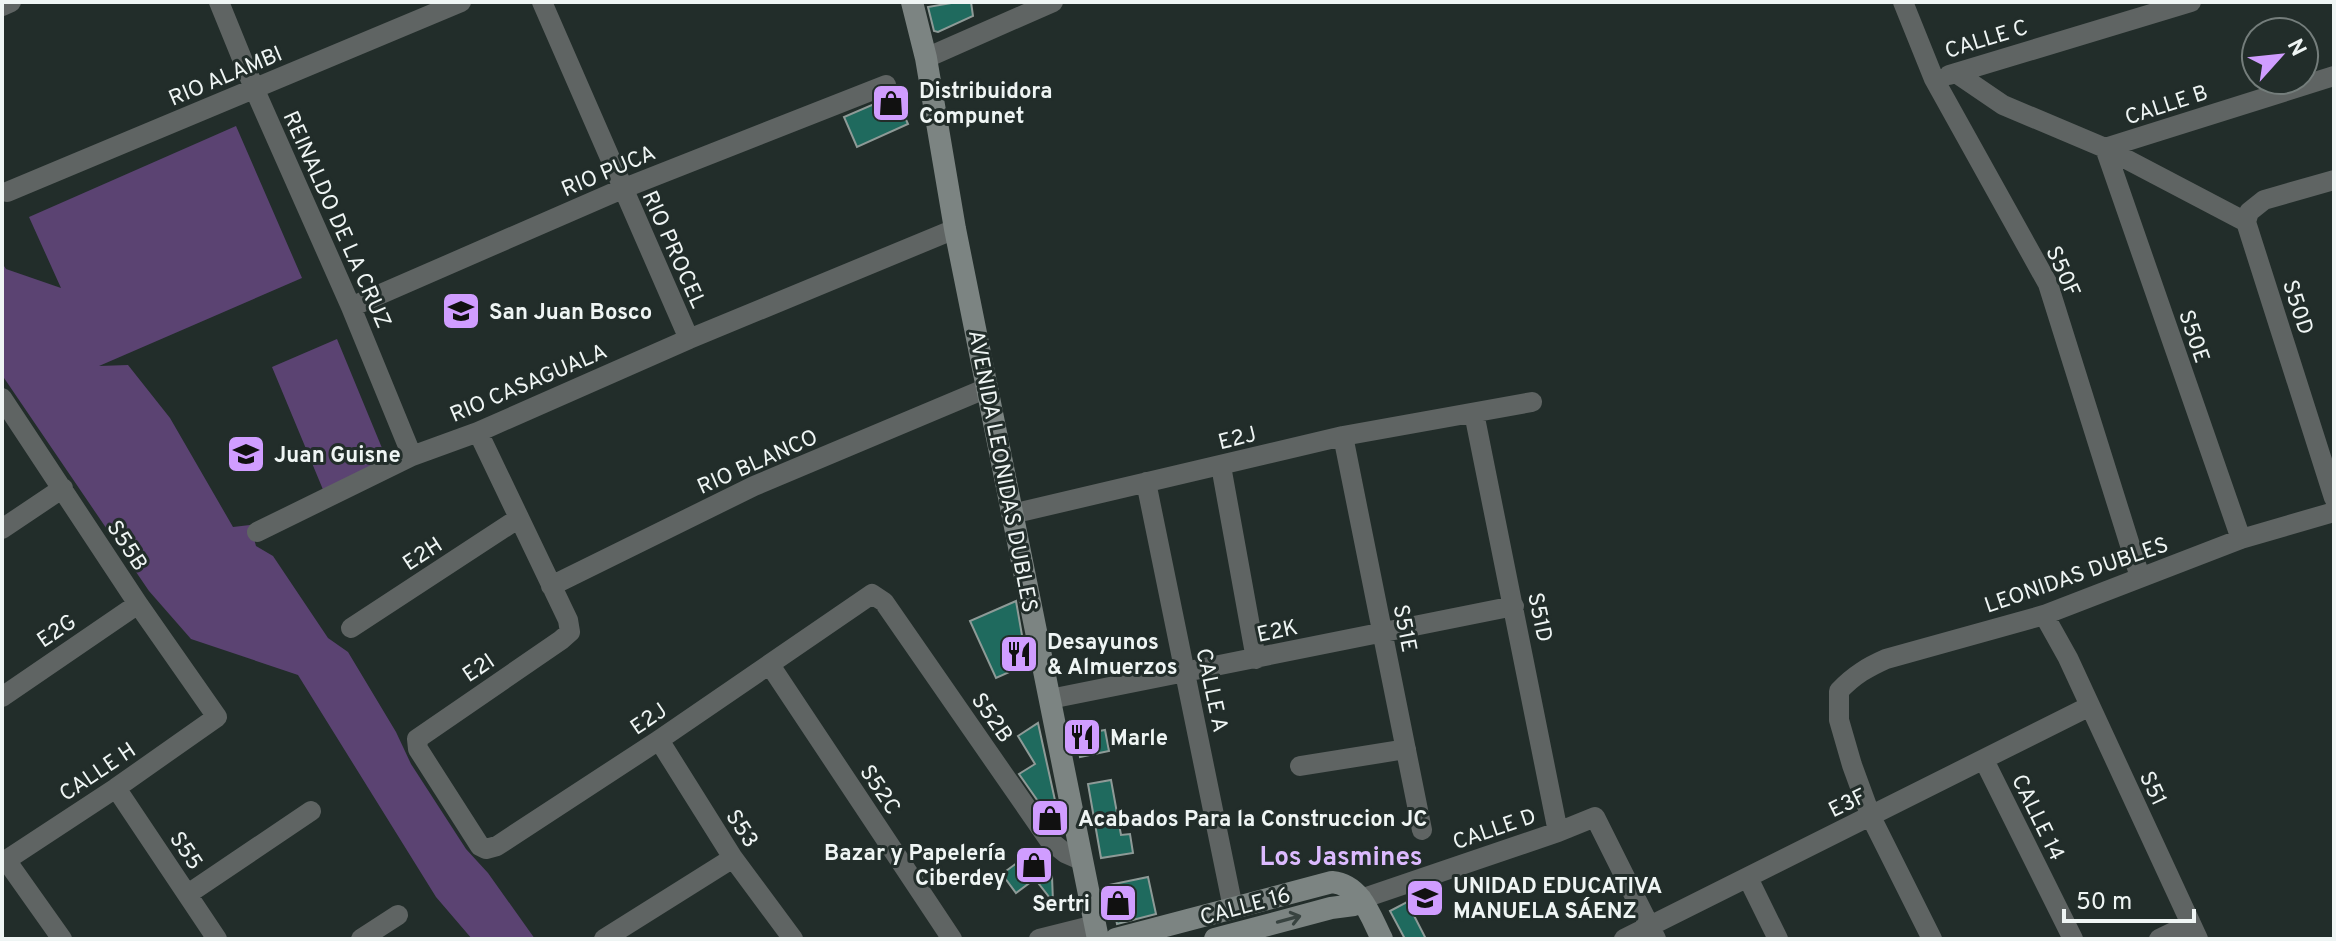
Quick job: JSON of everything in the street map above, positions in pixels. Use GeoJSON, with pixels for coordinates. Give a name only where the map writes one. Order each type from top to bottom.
{"type":"FeatureCollection","features":[{"type":"Feature","properties":{"kind":"main road","name":"AVENIDA LEONIDAS DUBLES"},"geometry":{"type":"LineString","coordinates":[[912,2],[926,58],[955,229],[1097,932]]}},
{"type":"Feature","properties":{"kind":"main road","name":"CALLE 16"},"geometry":{"type":"LineString","coordinates":[[1116,939],[1332,882],[1350,887],[1361,899],[1354,905],[1331,908],[1215,939]]}},
{"type":"Feature","properties":{"kind":"main road"},"geometry":{"type":"LineString","coordinates":[[1361,899],[1382,939]]}},
{"type":"Feature","properties":{"kind":"street"},"geometry":{"type":"LineString","coordinates":[[2,6],[11,2]]}},
{"type":"Feature","properties":{"kind":"street","name":"REINALDO DE LA CRUZ"},"geometry":{"type":"LineString","coordinates":[[219,2],[412,456]]}},
{"type":"Feature","properties":{"kind":"street","name":"RIO ALAMBI"},"geometry":{"type":"LineString","coordinates":[[7,192],[461,2]]}},
{"type":"Feature","properties":{"kind":"street","name":"RIO PROCEL"},"geometry":{"type":"LineString","coordinates":[[542,2],[689,339]]}},
{"type":"Feature","properties":{"kind":"street"},"geometry":{"type":"LineString","coordinates":[[926,58],[1053,2]]}},
{"type":"Feature","properties":{"kind":"street","name":"S50F"},"geometry":{"type":"LineString","coordinates":[[1903,2],[1934,79],[2048,284],[2140,577]]}},
{"type":"Feature","properties":{"kind":"street","name":"CALLE C"},"geometry":{"type":"LineString","coordinates":[[1934,79],[2191,2]]}},
{"type":"Feature","properties":{"kind":"street"},"geometry":{"type":"LineString","coordinates":[[1956,73],[2003,105],[2105,148],[2246,222],[2249,212],[2264,200],[2334,180]]}},
{"type":"Feature","properties":{"kind":"street","name":"CALLE B"},"geometry":{"type":"LineString","coordinates":[[2105,148],[2334,76]]}},
{"type":"Feature","properties":{"kind":"street","name":"RIO PUCA"},"geometry":{"type":"LineString","coordinates":[[351,307],[622,189],[886,85]]}},
{"type":"Feature","properties":{"kind":"street","name":"S50E"},"geometry":{"type":"LineString","coordinates":[[2105,148],[2241,539]]}},
{"type":"Feature","properties":{"kind":"street","name":"S50D"},"geometry":{"type":"LineString","coordinates":[[2246,222],[2334,498]]}},
{"type":"Feature","properties":{"kind":"street","name":"RIO CASAGUALA"},"geometry":{"type":"LineString","coordinates":[[257,532],[412,456],[478,432],[689,339],[955,229]]}},
{"type":"Feature","properties":{"kind":"street","name":"RIO BLANCO"},"geometry":{"type":"LineString","coordinates":[[551,586],[754,486],[987,388]]}},
{"type":"Feature","properties":{"kind":"street","name":"S55B"},"geometry":{"type":"LineString","coordinates":[[2,398],[217,717]]}},
{"type":"Feature","properties":{"kind":"street","name":"E2J"},"geometry":{"type":"LineString","coordinates":[[1012,514],[1343,436],[1532,402]]}},
{"type":"Feature","properties":{"kind":"street","name":"S51D"},"geometry":{"type":"LineString","coordinates":[[1474,413],[1558,832]]}},
{"type":"Feature","properties":{"kind":"street"},"geometry":{"type":"LineString","coordinates":[[478,432],[551,586]]}},
{"type":"Feature","properties":{"kind":"street","name":"S51E"},"geometry":{"type":"LineString","coordinates":[[1343,436],[1422,830]]}},
{"type":"Feature","properties":{"kind":"street"},"geometry":{"type":"LineString","coordinates":[[1221,466],[1256,659]]}},
{"type":"Feature","properties":{"kind":"street","name":"CALLE A"},"geometry":{"type":"LineString","coordinates":[[1146,482],[1233,908]]}},
{"type":"Feature","properties":{"kind":"street"},"geometry":{"type":"LineString","coordinates":[[2,529],[63,488]]}},
{"type":"Feature","properties":{"kind":"street","name":"LEONIDAS DUBLES"},"geometry":{"type":"LineString","coordinates":[[1871,817],[1839,720],[1839,691],[1858,673],[1886,659],[2044,615],[2241,539],[2334,512]]}},
{"type":"Feature","properties":{"kind":"street","name":"E2H"},"geometry":{"type":"LineString","coordinates":[[351,628],[519,518]]}},
{"type":"Feature","properties":{"kind":"street","name":"E2I"},"geometry":{"type":"LineString","coordinates":[[486,849],[480,846],[416,743],[420,735],[570,632],[568,620],[551,586]]}},
{"type":"Feature","properties":{"kind":"street","name":"E2J"},"geometry":{"type":"LineString","coordinates":[[486,849],[497,846],[659,740],[872,594]]}},
{"type":"Feature","properties":{"kind":"street","name":"S52B"},"geometry":{"type":"LineString","coordinates":[[872,594],[884,602],[1049,840],[1065,853],[1081,860]]}},
{"type":"Feature","properties":{"kind":"street","name":"E2G"},"geometry":{"type":"LineString","coordinates":[[2,697],[138,604]]}},
{"type":"Feature","properties":{"kind":"street","name":"E2K"},"geometry":{"type":"LineString","coordinates":[[1050,699],[1514,606]]}},
{"type":"Feature","properties":{"kind":"street","name":"S51"},"geometry":{"type":"LineString","coordinates":[[2044,615],[2068,658],[2194,931]]}},
{"type":"Feature","properties":{"kind":"street","name":"S52C"},"geometry":{"type":"LineString","coordinates":[[770,665],[952,939]]}},
{"type":"Feature","properties":{"kind":"street","name":"E3F"},"geometry":{"type":"LineString","coordinates":[[1624,939],[1653,933],[1748,878],[2090,706]]}},
{"type":"Feature","properties":{"kind":"street","name":"CALLE H"},"geometry":{"type":"LineString","coordinates":[[4,862],[217,717]]}},
{"type":"Feature","properties":{"kind":"street","name":"S53"},"geometry":{"type":"LineString","coordinates":[[659,740],[733,858],[793,939]]}},
{"type":"Feature","properties":{"kind":"street"},"geometry":{"type":"LineString","coordinates":[[1300,766],[1406,749]]}},
{"type":"Feature","properties":{"kind":"street","name":"CALLE 14"},"geometry":{"type":"LineString","coordinates":[[1984,760],[2073,939]]}},
{"type":"Feature","properties":{"kind":"street","name":"S55"},"geometry":{"type":"LineString","coordinates":[[116,788],[217,939]]}},
{"type":"Feature","properties":{"kind":"street"},"geometry":{"type":"LineString","coordinates":[[188,894],[311,811]]}},
{"type":"Feature","properties":{"kind":"street","name":"CALLE D"},"geometry":{"type":"LineString","coordinates":[[1361,899],[1595,817],[1653,933]]}},
{"type":"Feature","properties":{"kind":"street"},"geometry":{"type":"LineString","coordinates":[[1871,817],[1932,939]]}},
{"type":"Feature","properties":{"kind":"street"},"geometry":{"type":"LineString","coordinates":[[604,939],[733,858]]}},
{"type":"Feature","properties":{"kind":"street"},"geometry":{"type":"LineString","coordinates":[[4,862],[62,939]]}},
{"type":"Feature","properties":{"kind":"street"},"geometry":{"type":"LineString","coordinates":[[1748,878],[1778,939]]}},
{"type":"Feature","properties":{"kind":"street"},"geometry":{"type":"LineString","coordinates":[[361,939],[398,915]]}},
{"type":"Feature","properties":{"kind":"street"},"geometry":{"type":"LineString","coordinates":[[2159,939],[2194,931]]}},
{"type":"Feature","properties":{"kind":"street"},"geometry":{"type":"LineString","coordinates":[[1039,939],[1097,932]]}},
{"type":"Feature","properties":{"kind":"shaded area"},"geometry":{"type":"Polygon","coordinates":[[[236,126],[302,278],[99,366],[128,365],[170,418],[233,527],[250,525],[256,546],[273,556],[328,638],[348,652],[396,732],[411,764],[466,849],[488,873],[535,939],[472,939],[436,897],[298,675],[191,639],[149,591],[2,375],[2,263],[6,269],[61,288],[29,217],[236,126]]]}},
{"type":"Feature","properties":{"kind":"shaded area"},"geometry":{"type":"Polygon","coordinates":[[[337,339],[389,465],[324,492],[272,367],[337,339]]]}},
{"type":"Feature","properties":{"kind":"building"},"geometry":{"type":"Polygon","coordinates":[[[971,2],[973,16],[934,31],[928,7],[971,2]]]}},
{"type":"Feature","properties":{"kind":"building"},"geometry":{"type":"Polygon","coordinates":[[[895,95],[908,124],[857,147],[844,117],[895,95]]]}},
{"type":"Feature","properties":{"kind":"building"},"geometry":{"type":"Polygon","coordinates":[[[1016,601],[1027,664],[996,678],[970,621],[1016,601]]]}},
{"type":"Feature","properties":{"kind":"building"},"geometry":{"type":"Polygon","coordinates":[[[1038,723],[1060,823],[1056,827],[1019,774],[1035,764],[1018,736],[1038,723]]]}},
{"type":"Feature","properties":{"kind":"building"},"geometry":{"type":"Polygon","coordinates":[[[1105,730],[1109,751],[1080,757],[1076,735],[1105,730]]]}},
{"type":"Feature","properties":{"kind":"building"},"geometry":{"type":"Polygon","coordinates":[[[1111,780],[1121,835],[1130,834],[1133,853],[1101,858],[1088,784],[1111,780]]]}},
{"type":"Feature","properties":{"kind":"building"},"geometry":{"type":"Polygon","coordinates":[[[1033,851],[1052,876],[1053,902],[1035,879],[1016,893],[1002,874],[1033,851]]]}},
{"type":"Feature","properties":{"kind":"building"},"geometry":{"type":"Polygon","coordinates":[[[1148,877],[1156,914],[1117,924],[1109,885],[1148,877]]]}},
{"type":"Feature","properties":{"kind":"building"},"geometry":{"type":"Polygon","coordinates":[[[1407,902],[1426,939],[1405,939],[1390,911],[1407,902]]]}},
{"type":"Feature","properties":{"kind":"place","name":"Distribuidora Compunet"},"geometry":{"type":"Point","coordinates":[891,103]}},
{"type":"Feature","properties":{"kind":"place","name":"San Juan Bosco"},"geometry":{"type":"Point","coordinates":[461,311]}},
{"type":"Feature","properties":{"kind":"place","name":"Juan Guisne"},"geometry":{"type":"Point","coordinates":[246,454]}},
{"type":"Feature","properties":{"kind":"place","name":"Desayunos & Almuerzos"},"geometry":{"type":"Point","coordinates":[1019,654]}},
{"type":"Feature","properties":{"kind":"place","name":"Marle"},"geometry":{"type":"Point","coordinates":[1082,737]}},
{"type":"Feature","properties":{"kind":"place","name":"Acabados Para la Construccion JC"},"geometry":{"type":"Point","coordinates":[1050,818]}},
{"type":"Feature","properties":{"kind":"place","name":"Bazar y Papelería Ciberdey"},"geometry":{"type":"Point","coordinates":[1034,865]}},
{"type":"Feature","properties":{"kind":"place","name":"UNIDAD EDUCATIVA MANUELA SÁENZ"},"geometry":{"type":"Point","coordinates":[1425,898]}},
{"type":"Feature","properties":{"kind":"place","name":"Sertri"},"geometry":{"type":"Point","coordinates":[1118,903]}},
{"type":"Feature","properties":{"kind":"district","name":"Los Jasmines"},"geometry":{"type":"Point","coordinates":[1341,856]}}]}
